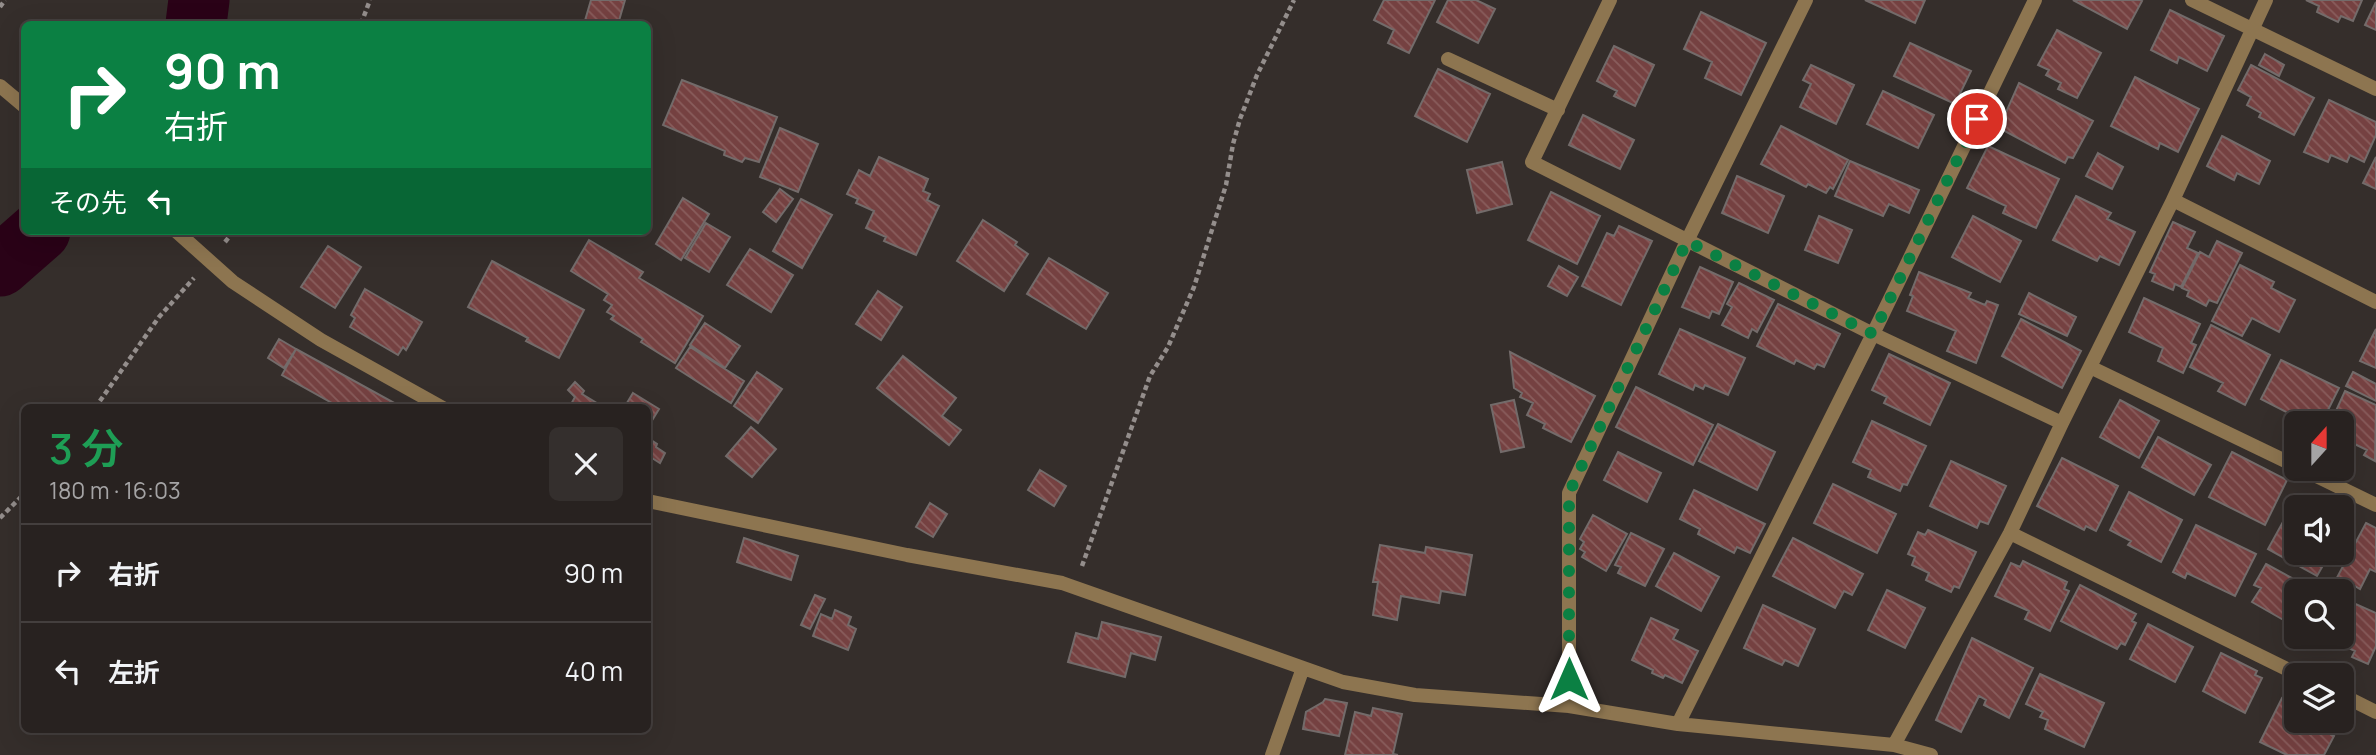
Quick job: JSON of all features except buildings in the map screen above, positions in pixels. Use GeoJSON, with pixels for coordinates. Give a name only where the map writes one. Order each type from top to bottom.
{"type":"FeatureCollection","features":[{"type":"Feature","properties":{"kind":"street"},"geometry":{"type":"LineString","coordinates":[[1610,0],[1532,162],[1873,334],[2062,423]]}},
{"type":"Feature","properties":{"kind":"street"},"geometry":{"type":"LineString","coordinates":[[1569,706],[1569,493],[1687,241],[1806,0]]}},
{"type":"Feature","properties":{"kind":"street"},"geometry":{"type":"LineString","coordinates":[[1678,724],[1873,334],[2035,0]]}},
{"type":"Feature","properties":{"kind":"street"},"geometry":{"type":"LineString","coordinates":[[2192,0],[2376,89]]}},
{"type":"Feature","properties":{"kind":"street"},"geometry":{"type":"LineString","coordinates":[[1895,746],[2010,533],[2174,200],[2266,0]]}},
{"type":"Feature","properties":{"kind":"street"},"geometry":{"type":"LineString","coordinates":[[1448,59],[1558,110]]}},
{"type":"Feature","properties":{"kind":"street"},"geometry":{"type":"LineString","coordinates":[[0,86],[21,104]]}},
{"type":"Feature","properties":{"kind":"street"},"geometry":{"type":"LineString","coordinates":[[2174,200],[2376,302]]}},
{"type":"Feature","properties":{"kind":"street"},"geometry":{"type":"LineString","coordinates":[[181,235],[233,282],[321,340],[436,404]]}},
{"type":"Feature","properties":{"kind":"street"},"geometry":{"type":"LineString","coordinates":[[2090,367],[2284,460]]}},
{"type":"Feature","properties":{"kind":"street"},"geometry":{"type":"LineString","coordinates":[[2327,481],[2376,505]]}},
{"type":"Feature","properties":{"kind":"street"},"geometry":{"type":"LineString","coordinates":[[651,502],[1074,587],[1343,682],[1415,695],[1569,706],[1678,724],[1895,746],[1931,755]]}},
{"type":"Feature","properties":{"kind":"street"},"geometry":{"type":"LineString","coordinates":[[2010,533],[2284,668]]}},
{"type":"Feature","properties":{"kind":"street"},"geometry":{"type":"LineString","coordinates":[[1272,755],[1303,668]]}},
{"type":"Feature","properties":{"kind":"street"},"geometry":{"type":"LineString","coordinates":[[2354,701],[2376,712]]}},
{"type":"Feature","properties":{"kind":"path"},"geometry":{"type":"LineString","coordinates":[[0,7],[5,0]]}},
{"type":"Feature","properties":{"kind":"path"},"geometry":{"type":"LineString","coordinates":[[361,21],[370,0]]}},
{"type":"Feature","properties":{"kind":"path"},"geometry":{"type":"LineString","coordinates":[[1074,587],[1150,376],[1168,347],[1194,287],[1226,185],[1240,119],[1257,75],[1294,0]]}},
{"type":"Feature","properties":{"kind":"path"},"geometry":{"type":"LineString","coordinates":[[97,404],[159,317],[231,235]]}},
{"type":"Feature","properties":{"kind":"path"},"geometry":{"type":"LineString","coordinates":[[0,518],[21,497]]}},
{"type":"Feature","properties":{"kind":"waterway"},"geometry":{"type":"LineString","coordinates":[[196,21],[199,0]]}},
{"type":"Feature","properties":{"kind":"waterway"},"geometry":{"type":"LineString","coordinates":[[0,266],[35,235]]}},
{"type":"Feature","properties":{"kind":"route"},"geometry":{"type":"LineString","coordinates":[[1569,679],[1569,493],[1687,241],[1873,334],[1977,119]]}}]}
